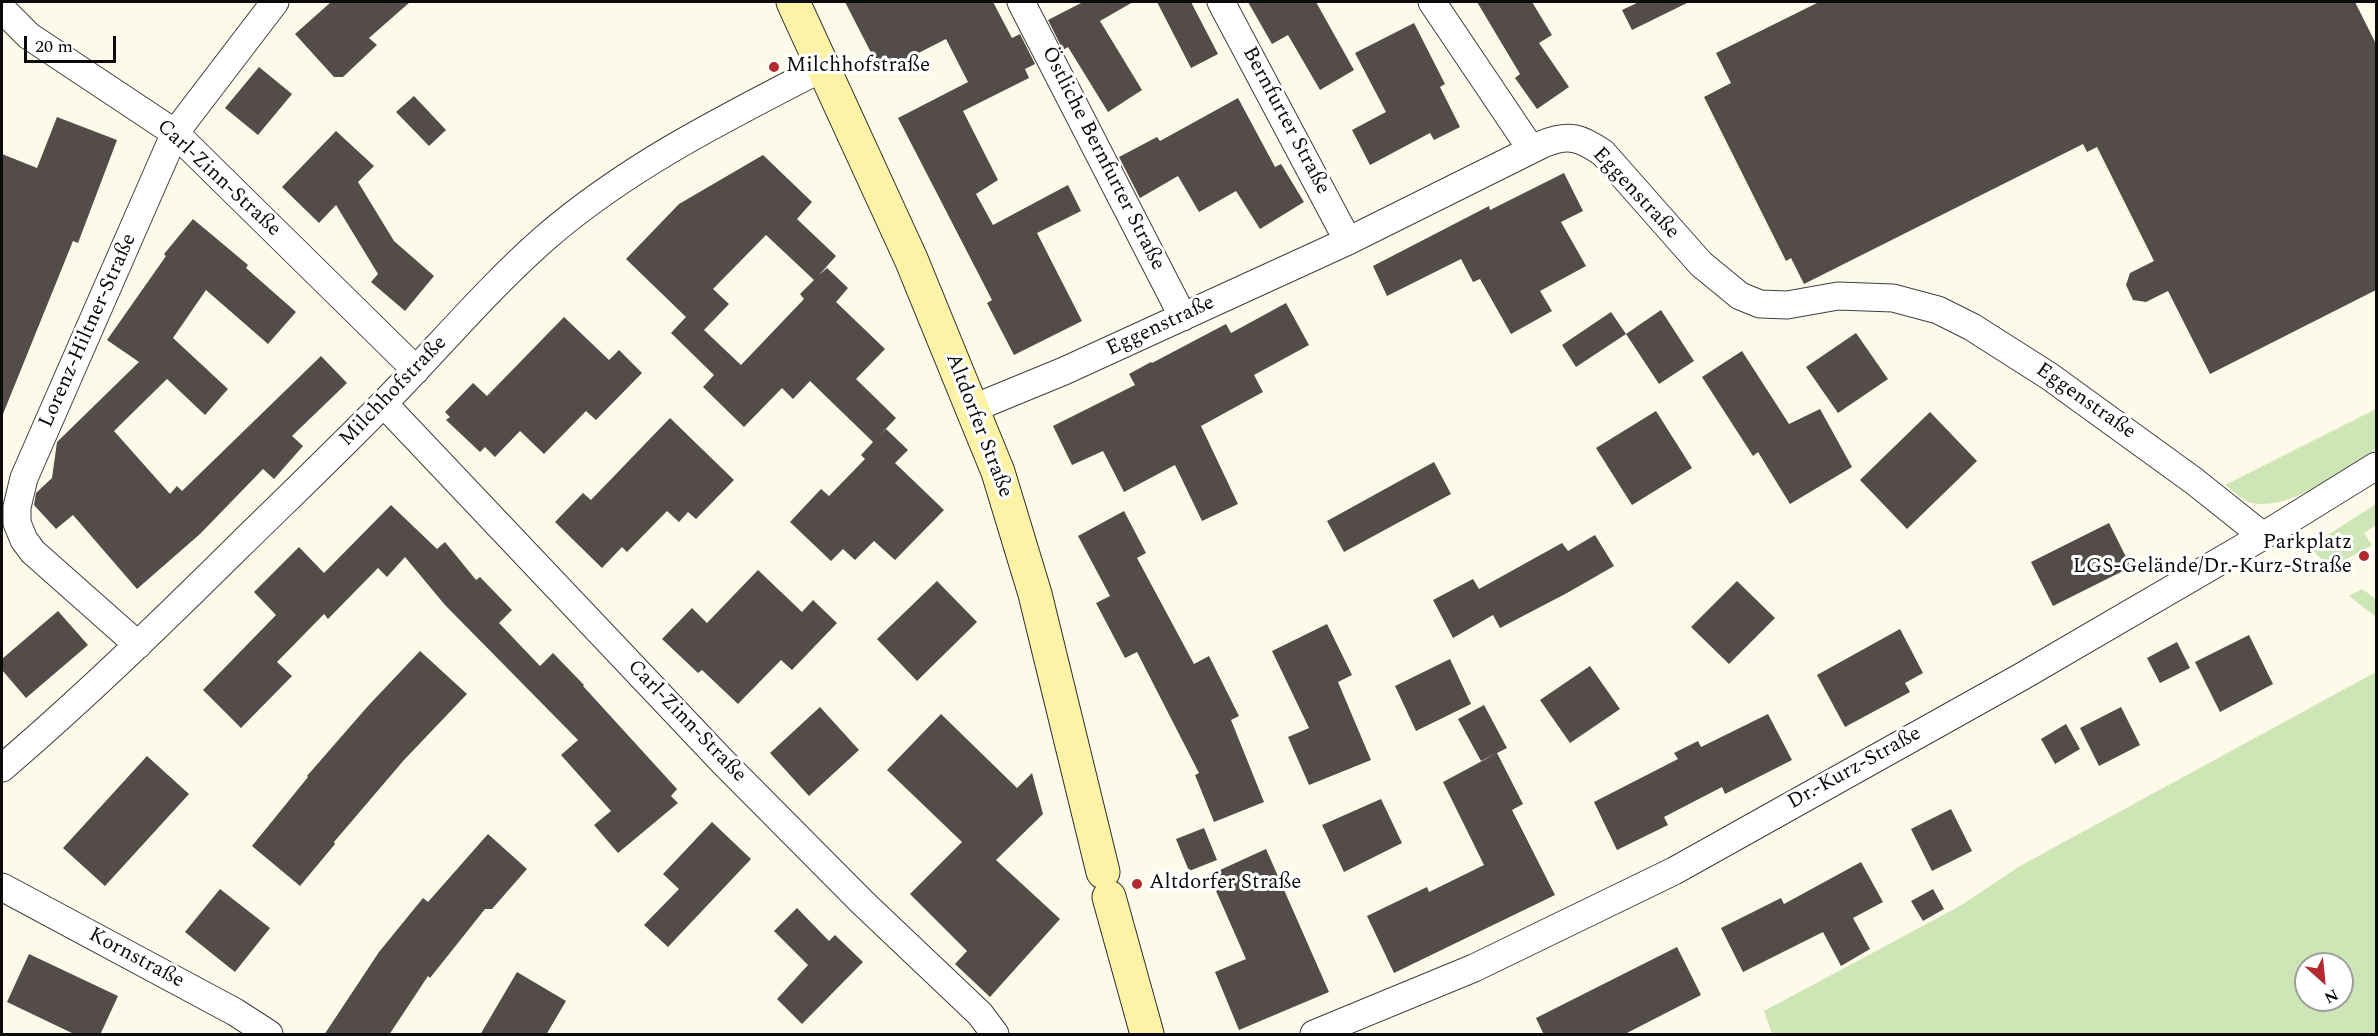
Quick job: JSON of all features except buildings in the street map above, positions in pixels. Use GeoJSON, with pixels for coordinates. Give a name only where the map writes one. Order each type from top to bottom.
{"type":"FeatureCollection","features":[{"type":"Feature","properties":{"kind":"main road","name":"Altdorfer Straße"},"geometry":{"type":"LineString","coordinates":[[793,2],[898,229],[974,408],[1001,481],[1021,543],[1106,885],[1147,1035]]}},
{"type":"Feature","properties":{"kind":"street","name":"Lorenz-Hiltner-Straße"},"geometry":{"type":"LineString","coordinates":[[138,645],[33,552],[17,523],[17,507],[24,478],[175,133],[275,2]]}},
{"type":"Feature","properties":{"kind":"street","name":"Östliche Bernfurter Straße"},"geometry":{"type":"LineString","coordinates":[[1021,2],[1183,317]]}},
{"type":"Feature","properties":{"kind":"street","name":"Bernfurter Straße"},"geometry":{"type":"LineString","coordinates":[[1221,2],[1348,241]]}},
{"type":"Feature","properties":{"kind":"street"},"geometry":{"type":"LineString","coordinates":[[1432,2],[1531,149]]}},
{"type":"Feature","properties":{"kind":"street","name":"Carl-Zinn-Straße"},"geometry":{"type":"LineString","coordinates":[[2,9],[29,36],[175,133],[416,370]]}},
{"type":"Feature","properties":{"kind":"street","name":"Milchhofstraße"},"geometry":{"type":"LineString","coordinates":[[2,768],[60,718],[138,645],[384,404],[538,245],[594,201],[653,160],[704,130],[824,67]]}},
{"type":"Feature","properties":{"kind":"street","name":"Eggenstraße"},"geometry":{"type":"LineString","coordinates":[[974,408],[1064,371],[1348,241],[1531,149],[1562,137],[1587,142],[1603,153],[1701,264],[1740,296],[1760,304],[1787,305],[1838,297],[1893,298],[1938,310],[1972,327],[2104,414],[2263,536]]}},
{"type":"Feature","properties":{"kind":"street","name":"Carl-Zinn-Straße"},"geometry":{"type":"LineString","coordinates":[[384,404],[723,762],[862,902],[980,1014],[996,1035]]}},
{"type":"Feature","properties":{"kind":"street","name":"Dr.-Kurz-Straße"},"geometry":{"type":"LineString","coordinates":[[1314,1035],[1474,968],[1674,871],[2021,677],[2263,536],[2376,466]]}},
{"type":"Feature","properties":{"kind":"street","name":"Kornstraße"},"geometry":{"type":"LineString","coordinates":[[2,887],[235,1012],[268,1035]]}},
{"type":"Feature","properties":{"kind":"green space"},"geometry":{"type":"Polygon","coordinates":[[[2376,409],[2376,449],[2300,495],[2268,504],[2252,503],[2225,485],[2376,409]]]}},
{"type":"Feature","properties":{"kind":"green space"},"geometry":{"type":"Polygon","coordinates":[[[2376,504],[2376,525],[2364,533],[2372,545],[2331,568],[2309,547],[2376,504]]]}},
{"type":"Feature","properties":{"kind":"green space"},"geometry":{"type":"Polygon","coordinates":[[[2362,589],[2376,599],[2376,617],[2349,596],[2362,589]]]}},
{"type":"Feature","properties":{"kind":"green space"},"geometry":{"type":"Polygon","coordinates":[[[2376,672],[2376,1034],[1772,1034],[1764,1011],[1960,906],[2020,866],[2376,672]]]}},
{"type":"Feature","properties":{"kind":"place","name":"Milchhofstraße"},"geometry":{"type":"Point","coordinates":[774,67]}},
{"type":"Feature","properties":{"kind":"place","name":"Parkplatz LGS-Gelände/Dr.-Kurz-Straße"},"geometry":{"type":"Point","coordinates":[2364,556]}},
{"type":"Feature","properties":{"kind":"place","name":"Altdorfer Straße"},"geometry":{"type":"Point","coordinates":[1137,884]}}]}
